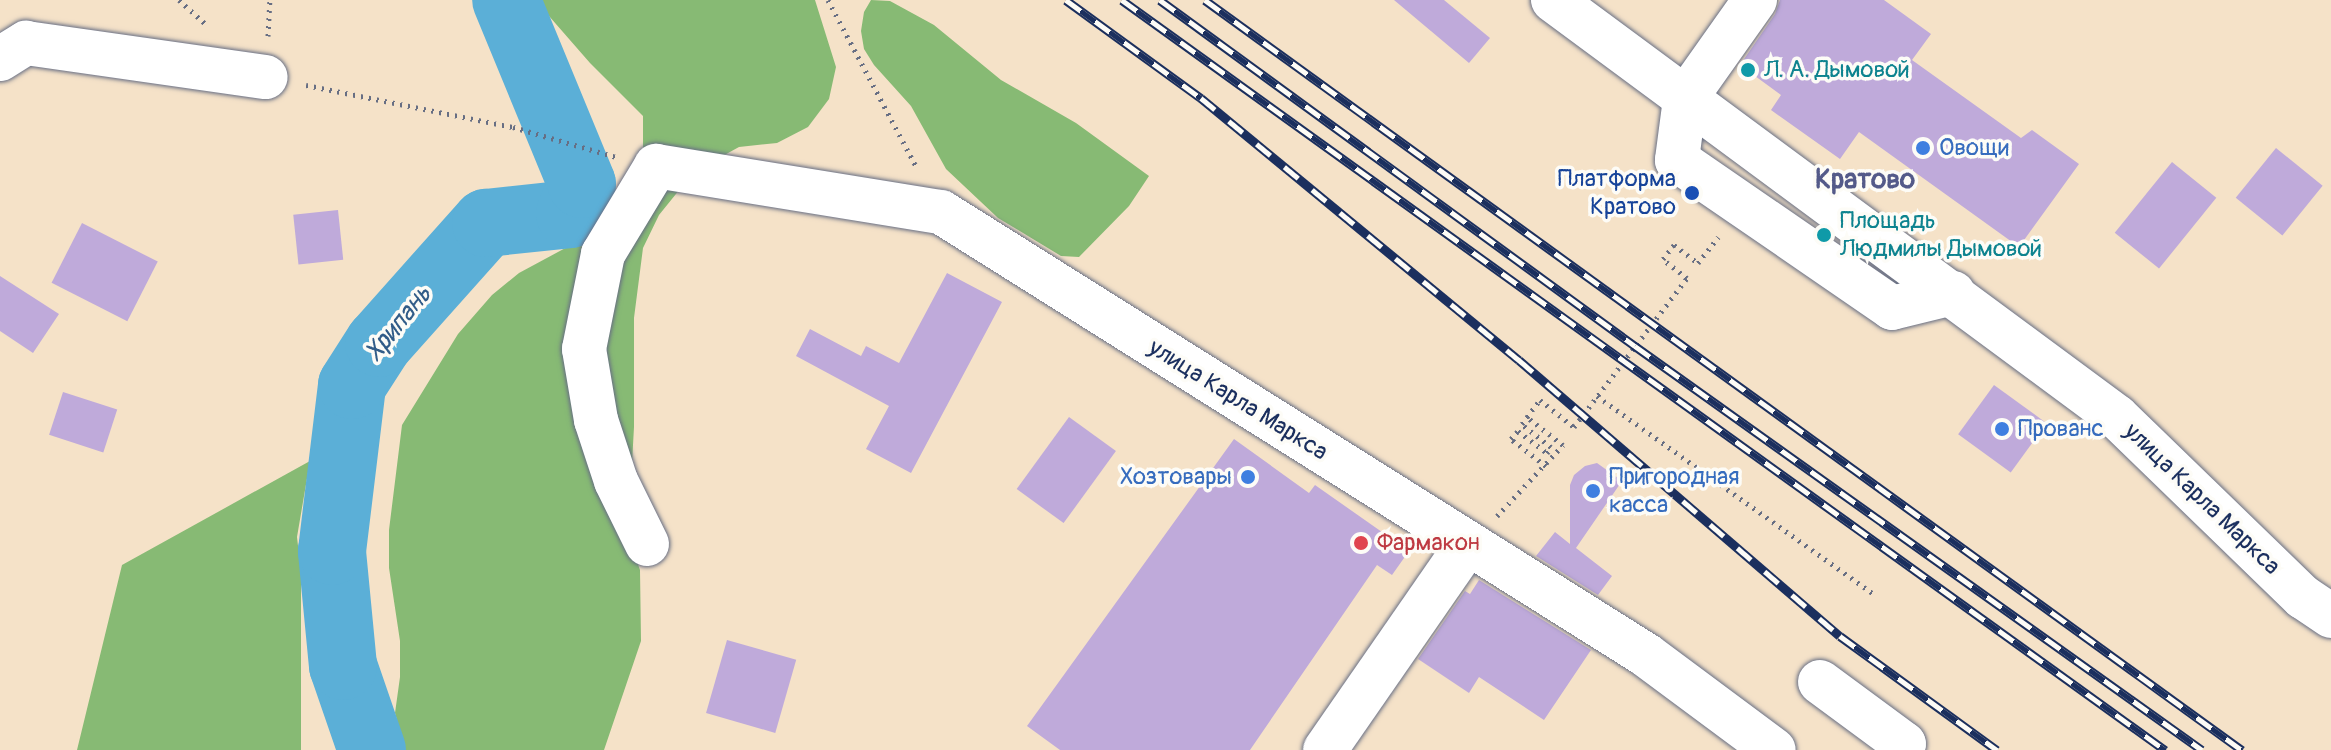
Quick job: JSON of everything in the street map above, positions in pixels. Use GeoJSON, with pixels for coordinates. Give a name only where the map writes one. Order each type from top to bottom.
{"type":"FeatureCollection","features":[{"type":"Feature","properties":{"kind":"street","name":"улица Карла Маркса"},"geometry":{"type":"LineString","coordinates":[[1553,0],[2117,417],[2303,597],[2331,616]]}},
{"type":"Feature","properties":{"kind":"street"},"geometry":{"type":"LineString","coordinates":[[1755,0],[1685,99],[1677,160],[1892,308],[1953,293]]}},
{"type":"Feature","properties":{"kind":"street"},"geometry":{"type":"LineString","coordinates":[[13,51],[266,77]]}},
{"type":"Feature","properties":{"kind":"street","name":"улица Карла Маркса"},"geometry":{"type":"LineString","coordinates":[[636,161],[941,212],[1466,546],[1646,655],[1774,750]]}},
{"type":"Feature","properties":{"kind":"street"},"geometry":{"type":"LineString","coordinates":[[636,161],[603,254],[584,349],[596,420],[612,469],[647,544]]}},
{"type":"Feature","properties":{"kind":"street"},"geometry":{"type":"LineString","coordinates":[[1325,750],[1466,546]]}},
{"type":"Feature","properties":{"kind":"street"},"geometry":{"type":"LineString","coordinates":[[1820,682],[1904,744],[1902,750]]}},
{"type":"Feature","properties":{"kind":"path"},"geometry":{"type":"LineString","coordinates":[[828,0],[941,212]]}},
{"type":"Feature","properties":{"kind":"path"},"geometry":{"type":"LineString","coordinates":[[266,77],[513,127],[636,161]]}},
{"type":"Feature","properties":{"kind":"path"},"geometry":{"type":"LineString","coordinates":[[1546,466],[1511,439],[1518,431],[1547,453],[1551,447],[1522,424],[1527,417],[1540,400],[1574,427],[1687,278],[1663,259],[1674,245],[1698,263],[1743,206]]}},
{"type":"Feature","properties":{"kind":"path"},"geometry":{"type":"LineString","coordinates":[[1597,396],[1875,595]]}},
{"type":"Feature","properties":{"kind":"path"},"geometry":{"type":"LineString","coordinates":[[1466,546],[1563,445],[1527,417]]}},
{"type":"Feature","properties":{"kind":"green space"},"geometry":{"type":"Polygon","coordinates":[[[540,0],[815,0],[836,67],[829,99],[808,127],[777,143],[739,147],[708,164],[680,189],[659,215],[643,248],[634,318],[634,427],[628,536],[640,570],[641,641],[604,750],[405,750],[395,713],[400,677],[400,641],[389,568],[389,530],[402,425],[458,334],[492,295],[519,273],[584,238],[611,215],[643,154],[643,116],[590,63],[542,8],[540,0]]]}},
{"type":"Feature","properties":{"kind":"green space"},"geometry":{"type":"Polygon","coordinates":[[[871,0],[890,1],[934,25],[1001,80],[1076,123],[1149,176],[1129,206],[1079,257],[1061,256],[998,218],[946,169],[911,106],[874,65],[864,49],[861,31],[864,12],[871,0]]]}},
{"type":"Feature","properties":{"kind":"green space"},"geometry":{"type":"Polygon","coordinates":[[[310,461],[297,537],[301,572],[301,750],[77,750],[122,565],[310,461]]]}},
{"type":"Feature","properties":{"kind":"building"},"geometry":{"type":"Polygon","coordinates":[[[1394,0],[1444,0],[1490,38],[1469,63],[1394,0]]]}},
{"type":"Feature","properties":{"kind":"building"},"geometry":{"type":"Polygon","coordinates":[[[1780,0],[1884,0],[1931,34],[1912,60],[2021,138],[2032,130],[2079,164],[2019,247],[1859,132],[1840,159],[1771,110],[1781,95],[1740,65],[1775,14],[1780,0]]]}},
{"type":"Feature","properties":{"kind":"building"},"geometry":{"type":"Polygon","coordinates":[[[2276,148],[2323,186],[2282,235],[2236,198],[2276,148]]]}},
{"type":"Feature","properties":{"kind":"building"},"geometry":{"type":"Polygon","coordinates":[[[2172,162],[2216,198],[2159,269],[2115,233],[2172,162]]]}},
{"type":"Feature","properties":{"kind":"building"},"geometry":{"type":"Polygon","coordinates":[[[338,210],[343,260],[298,264],[293,215],[338,210]]]}},
{"type":"Feature","properties":{"kind":"building"},"geometry":{"type":"Polygon","coordinates":[[[82,223],[158,262],[127,321],[52,283],[82,223]]]}},
{"type":"Feature","properties":{"kind":"building"},"geometry":{"type":"Polygon","coordinates":[[[947,273],[1002,302],[911,473],[866,449],[889,406],[796,356],[810,329],[861,356],[866,346],[899,363],[947,273]]]}},
{"type":"Feature","properties":{"kind":"building"},"geometry":{"type":"Polygon","coordinates":[[[0,276],[59,314],[33,353],[0,331],[0,276]]]}},
{"type":"Feature","properties":{"kind":"building","name":"Прованс"},"geometry":{"type":"Polygon","coordinates":[[[1994,385],[2047,423],[2011,473],[1958,434],[1994,385]]]}},
{"type":"Feature","properties":{"kind":"building"},"geometry":{"type":"Polygon","coordinates":[[[63,392],[117,410],[103,452],[49,435],[63,392]]]}},
{"type":"Feature","properties":{"kind":"building"},"geometry":{"type":"Polygon","coordinates":[[[1069,417],[1116,451],[1064,523],[1017,489],[1069,417]]]}},
{"type":"Feature","properties":{"kind":"building"},"geometry":{"type":"Polygon","coordinates":[[[1234,439],[1309,493],[1315,485],[1409,551],[1392,575],[1377,565],[1250,750],[1060,750],[1027,726],[1234,439]]]}},
{"type":"Feature","properties":{"kind":"building"},"geometry":{"type":"Polygon","coordinates":[[[1597,463],[1622,481],[1576,548],[1612,576],[1598,595],[1536,556],[1555,532],[1570,544],[1570,485],[1574,475],[1585,466],[1597,463]]]}},
{"type":"Feature","properties":{"kind":"building"},"geometry":{"type":"Polygon","coordinates":[[[1479,580],[1591,650],[1544,720],[1479,677],[1469,693],[1418,659],[1465,591],[1470,594],[1479,580]]]}},
{"type":"Feature","properties":{"kind":"building"},"geometry":{"type":"Polygon","coordinates":[[[727,640],[796,660],[775,733],[706,713],[727,640]]]}},
{"type":"Feature","properties":{"kind":"waterway","name":"Хрипань"},"geometry":{"type":"LineString","coordinates":[[372,750],[343,666],[332,551],[352,385],[379,343],[486,223],[570,214],[582,184],[506,0]]}},
{"type":"Feature","properties":{"kind":"railway"},"geometry":{"type":"LineString","coordinates":[[1066,0],[1201,98],[1519,360],[1840,636],[1997,750]]}},
{"type":"Feature","properties":{"kind":"railway"},"geometry":{"type":"LineString","coordinates":[[1122,0],[2165,750]]}},
{"type":"Feature","properties":{"kind":"railway"},"geometry":{"type":"LineString","coordinates":[[1160,0],[1635,346],[2202,750]]}},
{"type":"Feature","properties":{"kind":"railway"},"geometry":{"type":"LineString","coordinates":[[1205,0],[2242,750]]}},
{"type":"Feature","properties":{"kind":"place","name":"Л. А. Дымовой"},"geometry":{"type":"Point","coordinates":[1748,70]}},
{"type":"Feature","properties":{"kind":"place","name":"Овощи"},"geometry":{"type":"Point","coordinates":[1923,148]}},
{"type":"Feature","properties":{"kind":"place","name":"Платформа Кратово"},"geometry":{"type":"Point","coordinates":[1692,193]}},
{"type":"Feature","properties":{"kind":"place","name":"Площадь Людмилы Дымовой"},"geometry":{"type":"Point","coordinates":[1824,235]}},
{"type":"Feature","properties":{"kind":"place","name":"Прованс"},"geometry":{"type":"Point","coordinates":[2002,429]}},
{"type":"Feature","properties":{"kind":"place","name":"Хозтовары"},"geometry":{"type":"Point","coordinates":[1248,477]}},
{"type":"Feature","properties":{"kind":"place","name":"Пригородная касса"},"geometry":{"type":"Point","coordinates":[1593,491]}},
{"type":"Feature","properties":{"kind":"place","name":"Фармакон"},"geometry":{"type":"Point","coordinates":[1361,543]}},
{"type":"Feature","properties":{"kind":"district","name":"Кратово"},"geometry":{"type":"Point","coordinates":[1865,180]}}]}
